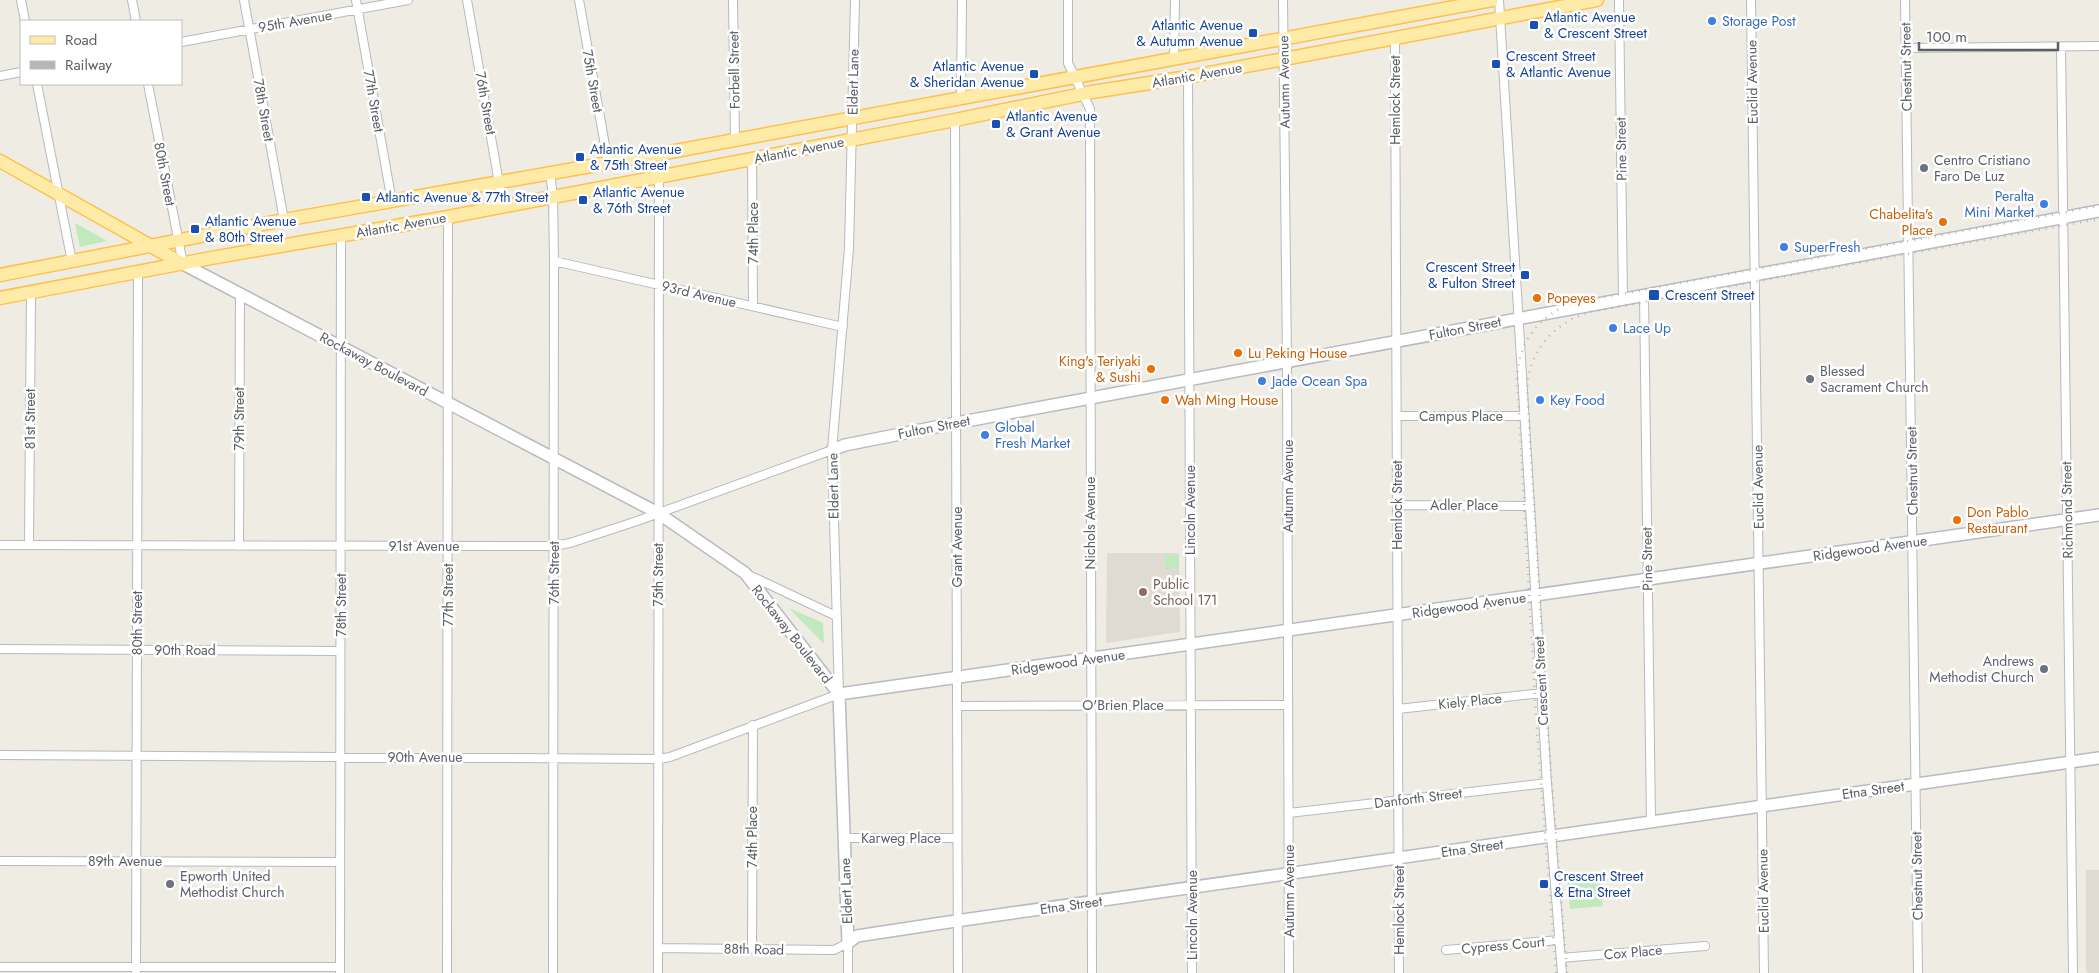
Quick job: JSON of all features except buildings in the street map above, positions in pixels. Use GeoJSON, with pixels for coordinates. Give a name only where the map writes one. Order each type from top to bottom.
{"type":"FeatureCollection","features":[{"type":"Feature","properties":{"kind":"main road","name":"Atlantic Avenue"},"geometry":{"type":"LineString","coordinates":[[0,275],[153,247],[284,220],[961,99],[1073,76],[1492,0]]}},
{"type":"Feature","properties":{"kind":"main road","name":"Atlantic Avenue"},"geometry":{"type":"LineString","coordinates":[[0,298],[448,217],[752,160],[1082,94],[1188,77],[1597,0]]}},
{"type":"Feature","properties":{"kind":"main road","name":"Rockaway Boulevard"},"geometry":{"type":"LineString","coordinates":[[0,160],[182,264],[658,513],[745,573],[839,694]]}},
{"type":"Feature","properties":{"kind":"main road","name":"Fulton Street"},"geometry":{"type":"LineString","coordinates":[[832,450],[845,445],[956,422],[2099,211]]}},
{"type":"Feature","properties":{"kind":"main road","name":"Ridgewood Avenue"},"geometry":{"type":"LineString","coordinates":[[839,694],[2099,515]]}},
{"type":"Feature","properties":{"kind":"main road","name":"Eldert Lane"},"geometry":{"type":"LineString","coordinates":[[839,694],[848,943]]}},
{"type":"Feature","properties":{"kind":"main road","name":"Etna Street"},"geometry":{"type":"LineString","coordinates":[[848,943],[857,936],[958,921],[2099,758]]}},
{"type":"Feature","properties":{"kind":"street"},"geometry":{"type":"LineString","coordinates":[[21,0],[25,20]]}},
{"type":"Feature","properties":{"kind":"street"},"geometry":{"type":"LineString","coordinates":[[132,0],[136,20]]}},
{"type":"Feature","properties":{"kind":"street","name":"78th Street"},"geometry":{"type":"LineString","coordinates":[[244,0],[284,220]]}},
{"type":"Feature","properties":{"kind":"street","name":"77th Street"},"geometry":{"type":"LineString","coordinates":[[356,0],[392,202]]}},
{"type":"Feature","properties":{"kind":"street","name":"95th Avenue"},"geometry":{"type":"LineString","coordinates":[[182,42],[408,0]]}},
{"type":"Feature","properties":{"kind":"street","name":"76th Street"},"geometry":{"type":"LineString","coordinates":[[467,0],[503,206]]}},
{"type":"Feature","properties":{"kind":"street","name":"75th Street"},"geometry":{"type":"LineString","coordinates":[[579,0],[608,162]]}},
{"type":"Feature","properties":{"kind":"street","name":"Forbell Street"},"geometry":{"type":"LineString","coordinates":[[732,0],[735,140]]}},
{"type":"Feature","properties":{"kind":"street","name":"Eldert Lane"},"geometry":{"type":"LineString","coordinates":[[839,694],[832,450],[849,248],[855,0]]}},
{"type":"Feature","properties":{"kind":"street"},"geometry":{"type":"LineString","coordinates":[[961,99],[962,0]]}},
{"type":"Feature","properties":{"kind":"street","name":"Nichols Avenue"},"geometry":{"type":"LineString","coordinates":[[1068,0],[1068,62],[1090,109],[1092,973]]}},
{"type":"Feature","properties":{"kind":"street"},"geometry":{"type":"LineString","coordinates":[[1174,59],[1175,0]]}},
{"type":"Feature","properties":{"kind":"street","name":"Autumn Avenue"},"geometry":{"type":"LineString","coordinates":[[1283,0],[1287,361],[1289,973]]}},
{"type":"Feature","properties":{"kind":"street","name":"Crescent Street"},"geometry":{"type":"LineString","coordinates":[[1499,0],[1547,783],[1562,973]]}},
{"type":"Feature","properties":{"kind":"street","name":"Pine Street"},"geometry":{"type":"LineString","coordinates":[[1619,0],[1623,299]]}},
{"type":"Feature","properties":{"kind":"street","name":"Euclid Avenue"},"geometry":{"type":"LineString","coordinates":[[1751,0],[1764,973]]}},
{"type":"Feature","properties":{"kind":"street","name":"Chestnut Street"},"geometry":{"type":"LineString","coordinates":[[1905,0],[1918,973]]}},
{"type":"Feature","properties":{"kind":"street","name":"Hemlock Street"},"geometry":{"type":"LineString","coordinates":[[1395,38],[1399,973]]}},
{"type":"Feature","properties":{"kind":"street"},"geometry":{"type":"LineString","coordinates":[[1906,48],[2099,46]]}},
{"type":"Feature","properties":{"kind":"street","name":"Richmond Street"},"geometry":{"type":"LineString","coordinates":[[2062,47],[2073,973]]}},
{"type":"Feature","properties":{"kind":"street"},"geometry":{"type":"LineString","coordinates":[[0,76],[20,72]]}},
{"type":"Feature","properties":{"kind":"street","name":"Lincoln Avenue"},"geometry":{"type":"LineString","coordinates":[[1188,77],[1192,973]]}},
{"type":"Feature","properties":{"kind":"street"},"geometry":{"type":"LineString","coordinates":[[37,85],[72,262]]}},
{"type":"Feature","properties":{"kind":"street","name":"80th Street"},"geometry":{"type":"LineString","coordinates":[[148,85],[182,264]]}},
{"type":"Feature","properties":{"kind":"street","name":"Grant Avenue"},"geometry":{"type":"LineString","coordinates":[[955,120],[958,973]]}},
{"type":"Feature","properties":{"kind":"street","name":"74th Place"},"geometry":{"type":"LineString","coordinates":[[752,160],[753,306]]}},
{"type":"Feature","properties":{"kind":"street","name":"76th Street"},"geometry":{"type":"LineString","coordinates":[[550,173],[553,196],[554,261],[553,973]]}},
{"type":"Feature","properties":{"kind":"street","name":"75th Street"},"geometry":{"type":"LineString","coordinates":[[658,973],[658,513],[661,285],[659,177]]}},
{"type":"Feature","properties":{"kind":"street","name":"77th Street"},"geometry":{"type":"LineString","coordinates":[[447,973],[448,217]]}},
{"type":"Feature","properties":{"kind":"street","name":"78th Street"},"geometry":{"type":"LineString","coordinates":[[340,970],[341,236]]}},
{"type":"Feature","properties":{"kind":"street","name":"93rd Avenue"},"geometry":{"type":"LineString","coordinates":[[554,261],[843,327]]}},
{"type":"Feature","properties":{"kind":"street","name":"80th Street"},"geometry":{"type":"LineString","coordinates":[[136,970],[138,272]]}},
{"type":"Feature","properties":{"kind":"street","name":"81st Street"},"geometry":{"type":"LineString","coordinates":[[29,545],[31,292]]}},
{"type":"Feature","properties":{"kind":"street","name":"79th Street"},"geometry":{"type":"LineString","coordinates":[[239,546],[240,293]]}},
{"type":"Feature","properties":{"kind":"street","name":"Pine Street"},"geometry":{"type":"LineString","coordinates":[[1644,295],[1651,822]]}},
{"type":"Feature","properties":{"kind":"street","name":"Campus Place"},"geometry":{"type":"LineString","coordinates":[[1397,416],[1525,416]]}},
{"type":"Feature","properties":{"kind":"street","name":"91st Avenue"},"geometry":{"type":"LineString","coordinates":[[0,545],[554,546],[570,543],[658,513],[832,450]]}},
{"type":"Feature","properties":{"kind":"street","name":"Adler Place"},"geometry":{"type":"LineString","coordinates":[[1398,505],[1530,506]]}},
{"type":"Feature","properties":{"kind":"street","name":"Rockaway Boulevard"},"geometry":{"type":"LineString","coordinates":[[745,573],[836,616]]}},
{"type":"Feature","properties":{"kind":"street","name":"90th Road"},"geometry":{"type":"LineString","coordinates":[[0,649],[340,651]]}},
{"type":"Feature","properties":{"kind":"street","name":"Kiely Place"},"geometry":{"type":"LineString","coordinates":[[1398,708],[1542,693]]}},
{"type":"Feature","properties":{"kind":"street","name":"90th Avenue"},"geometry":{"type":"LineString","coordinates":[[0,756],[659,759],[839,694]]}},
{"type":"Feature","properties":{"kind":"street","name":"O'Brien Place"},"geometry":{"type":"LineString","coordinates":[[957,706],[1288,705]]}},
{"type":"Feature","properties":{"kind":"street","name":"74th Place"},"geometry":{"type":"LineString","coordinates":[[752,949],[753,725]]}},
{"type":"Feature","properties":{"kind":"street","name":"Danforth Street"},"geometry":{"type":"LineString","coordinates":[[1289,813],[1547,783]]}},
{"type":"Feature","properties":{"kind":"street","name":"Karweg Place"},"geometry":{"type":"LineString","coordinates":[[845,838],[958,838]]}},
{"type":"Feature","properties":{"kind":"street","name":"89th Avenue"},"geometry":{"type":"LineString","coordinates":[[0,861],[340,862]]}},
{"type":"Feature","properties":{"kind":"street","name":"Cypress Court"},"geometry":{"type":"LineString","coordinates":[[1446,950],[1559,940]]}},
{"type":"Feature","properties":{"kind":"street","name":"Eldert Lane"},"geometry":{"type":"LineString","coordinates":[[848,943],[848,973]]}},
{"type":"Feature","properties":{"kind":"street","name":"88th Road"},"geometry":{"type":"LineString","coordinates":[[658,948],[834,950],[848,943]]}},
{"type":"Feature","properties":{"kind":"street","name":"Cox Place"},"geometry":{"type":"LineString","coordinates":[[1561,958],[1705,946]]}},
{"type":"Feature","properties":{"kind":"street"},"geometry":{"type":"LineString","coordinates":[[0,967],[136,970],[340,970]]}},
{"type":"Feature","properties":{"kind":"shaded area","name":"Public School 171"},"geometry":{"type":"Polygon","coordinates":[[[1107,553],[1179,553],[1180,632],[1106,643],[1107,553]]]}},
{"type":"Feature","properties":{"kind":"shaded area"},"geometry":{"type":"Polygon","coordinates":[[[2086,870],[2099,870],[2099,973],[2088,973],[2086,970],[2086,870]]]}},
{"type":"Feature","properties":{"kind":"green space"},"geometry":{"type":"Polygon","coordinates":[[[75,223],[107,241],[80,247],[75,223]]]}},
{"type":"Feature","properties":{"kind":"green space"},"geometry":{"type":"Polygon","coordinates":[[[1165,555],[1179,555],[1179,569],[1165,569],[1165,555]]]}},
{"type":"Feature","properties":{"kind":"green space"},"geometry":{"type":"Polygon","coordinates":[[[789,608],[823,623],[824,644],[789,608]]]}},
{"type":"Feature","properties":{"kind":"green space"},"geometry":{"type":"Polygon","coordinates":[[[1600,874],[1603,906],[1570,909],[1567,877],[1600,874]]]}},
{"type":"Feature","properties":{"kind":"railway"},"geometry":{"type":"LineString","coordinates":[[1556,973],[1537,732],[1517,379],[1518,365],[1522,352],[1534,330],[1552,313],[1577,302],[2099,206]]}},
{"type":"Feature","properties":{"kind":"railway"},"geometry":{"type":"LineString","coordinates":[[1567,973],[1548,733],[1527,396],[1531,365],[1543,343],[1561,326],[1583,314],[1595,311],[2099,219]]}},
{"type":"Feature","properties":{"kind":"place","name":"Storage Post"},"geometry":{"type":"Point","coordinates":[1712,21]}},
{"type":"Feature","properties":{"kind":"place","name":"Atlantic Avenue & Crescent Street"},"geometry":{"type":"Point","coordinates":[1534,25]}},
{"type":"Feature","properties":{"kind":"place","name":"Atlantic Avenue & Autumn Avenue"},"geometry":{"type":"Point","coordinates":[1253,33]}},
{"type":"Feature","properties":{"kind":"place","name":"Crescent Street & Atlantic Avenue"},"geometry":{"type":"Point","coordinates":[1496,64]}},
{"type":"Feature","properties":{"kind":"place","name":"Atlantic Avenue & Sheridan Avenue"},"geometry":{"type":"Point","coordinates":[1034,74]}},
{"type":"Feature","properties":{"kind":"place","name":"Atlantic Avenue & Grant Avenue"},"geometry":{"type":"Point","coordinates":[996,124]}},
{"type":"Feature","properties":{"kind":"place","name":"Atlantic Avenue & 75th Street"},"geometry":{"type":"Point","coordinates":[580,157]}},
{"type":"Feature","properties":{"kind":"place","name":"Centro Cristiano Faro De Luz"},"geometry":{"type":"Point","coordinates":[1924,168]}},
{"type":"Feature","properties":{"kind":"place","name":"Atlantic Avenue & 77th Street"},"geometry":{"type":"Point","coordinates":[366,197]}},
{"type":"Feature","properties":{"kind":"place","name":"Atlantic Avenue & 76th Street"},"geometry":{"type":"Point","coordinates":[583,200]}},
{"type":"Feature","properties":{"kind":"place","name":"Peralta Mini Market"},"geometry":{"type":"Point","coordinates":[2044,204]}},
{"type":"Feature","properties":{"kind":"place","name":"Chabelita's Place"},"geometry":{"type":"Point","coordinates":[1943,222]}},
{"type":"Feature","properties":{"kind":"place","name":"Atlantic Avenue & 80th Street"},"geometry":{"type":"Point","coordinates":[195,229]}},
{"type":"Feature","properties":{"kind":"place","name":"SuperFresh"},"geometry":{"type":"Point","coordinates":[1784,247]}},
{"type":"Feature","properties":{"kind":"place","name":"Crescent Street & Fulton Street"},"geometry":{"type":"Point","coordinates":[1525,275]}},
{"type":"Feature","properties":{"kind":"place","name":"Crescent Street"},"geometry":{"type":"Point","coordinates":[1654,295]}},
{"type":"Feature","properties":{"kind":"place","name":"Popeyes"},"geometry":{"type":"Point","coordinates":[1537,298]}},
{"type":"Feature","properties":{"kind":"place","name":"Lace Up"},"geometry":{"type":"Point","coordinates":[1613,328]}},
{"type":"Feature","properties":{"kind":"place","name":"Lu Peking House"},"geometry":{"type":"Point","coordinates":[1238,353]}},
{"type":"Feature","properties":{"kind":"place","name":"King's Teriyaki & Sushi"},"geometry":{"type":"Point","coordinates":[1151,369]}},
{"type":"Feature","properties":{"kind":"place","name":"Blessed Sacrament Church"},"geometry":{"type":"Point","coordinates":[1810,379]}},
{"type":"Feature","properties":{"kind":"place","name":"Jade Ocean Spa"},"geometry":{"type":"Point","coordinates":[1262,381]}},
{"type":"Feature","properties":{"kind":"place","name":"Wah Ming House"},"geometry":{"type":"Point","coordinates":[1165,400]}},
{"type":"Feature","properties":{"kind":"place","name":"Key Food"},"geometry":{"type":"Point","coordinates":[1540,400]}},
{"type":"Feature","properties":{"kind":"place","name":"Global Fresh Market"},"geometry":{"type":"Point","coordinates":[985,435]}},
{"type":"Feature","properties":{"kind":"place","name":"Don Pablo Restaurant"},"geometry":{"type":"Point","coordinates":[1957,520]}},
{"type":"Feature","properties":{"kind":"place","name":"Public School 171"},"geometry":{"type":"Point","coordinates":[1143,592]}},
{"type":"Feature","properties":{"kind":"place","name":"Andrews Methodist Church"},"geometry":{"type":"Point","coordinates":[2044,669]}},
{"type":"Feature","properties":{"kind":"place","name":"Epworth United Methodist Church"},"geometry":{"type":"Point","coordinates":[170,884]}},
{"type":"Feature","properties":{"kind":"place","name":"Crescent Street & Etna Street"},"geometry":{"type":"Point","coordinates":[1544,884]}}]}
